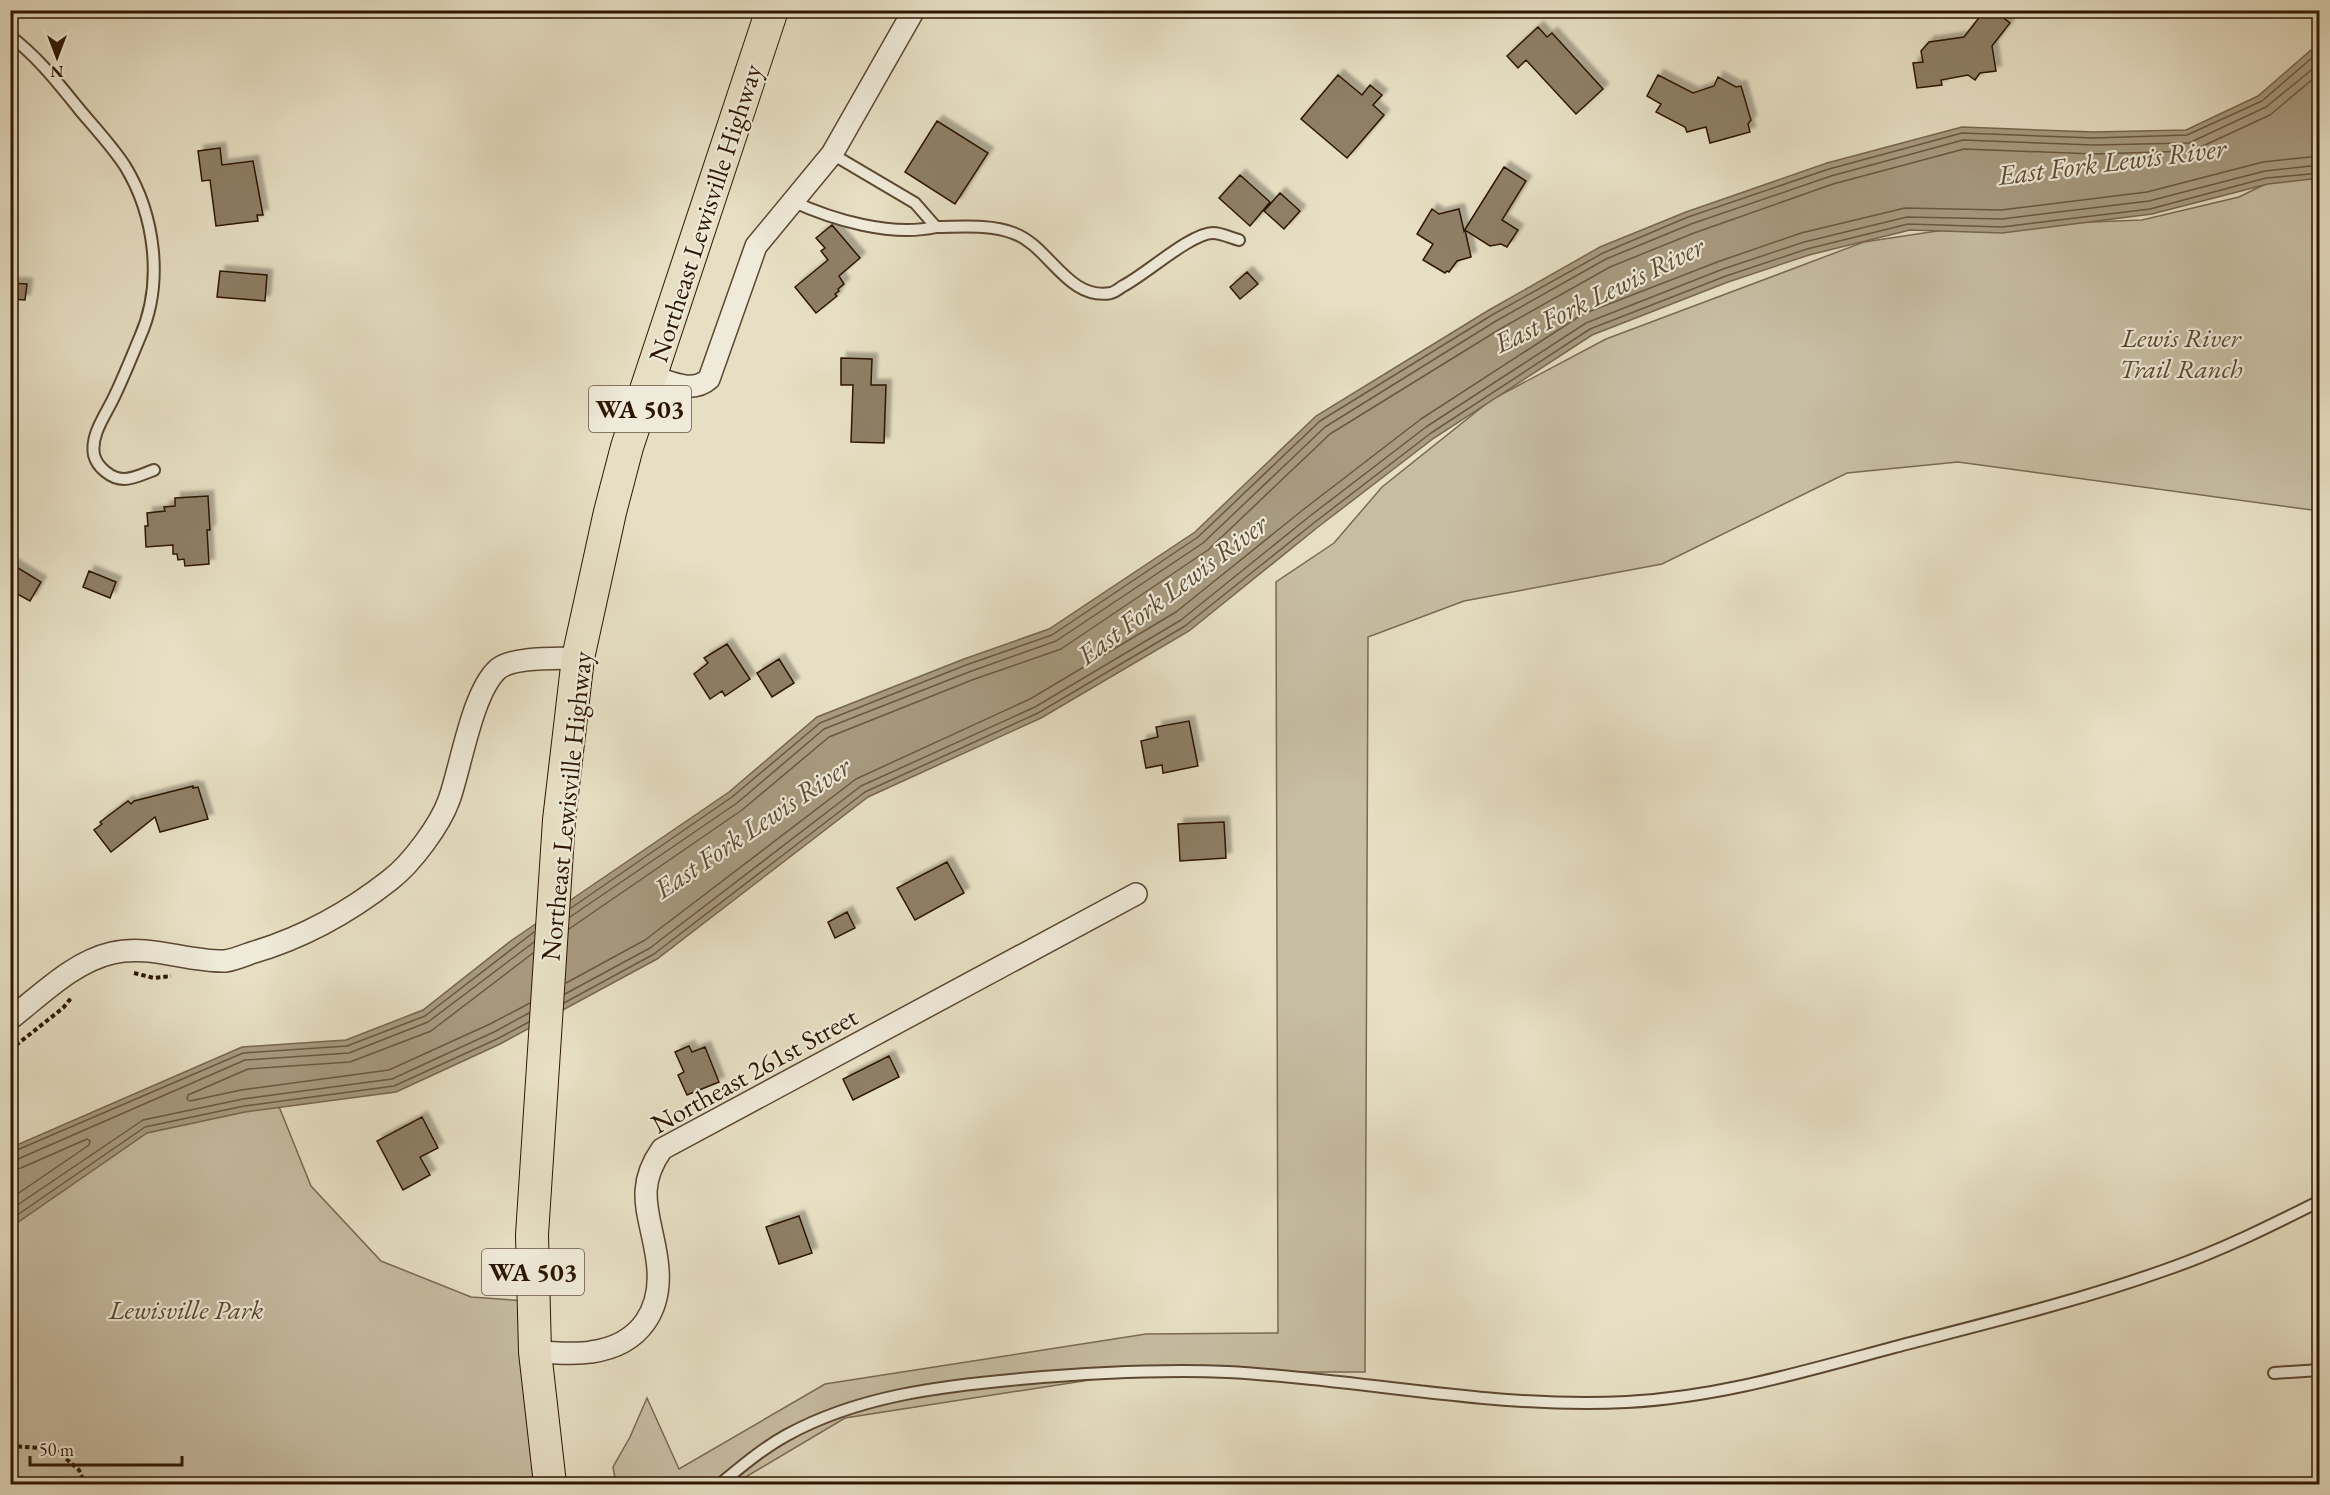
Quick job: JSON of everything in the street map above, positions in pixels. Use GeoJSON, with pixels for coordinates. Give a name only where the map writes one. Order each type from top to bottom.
{"type":"FeatureCollection","features":[{"type":"Feature","properties":{"kind":"main road","name":"Northeast Lewisville Highway"},"geometry":{"type":"LineString","coordinates":[[550,1485],[535,1352],[532,1235],[559,820],[578,658],[610,512],[627,447],[772,10]]}},
{"type":"Feature","properties":{"kind":"street"},"geometry":{"type":"LineString","coordinates":[[651,376],[687,387],[701,387],[709,379],[756,246],[832,154],[914,10]]}},
{"type":"Feature","properties":{"kind":"street"},"geometry":{"type":"LineString","coordinates":[[10,1019],[79,966],[112,953],[139,950],[226,961],[284,944],[347,911],[393,878],[431,835],[449,802],[477,704],[499,669],[513,662],[578,658]]}},
{"type":"Feature","properties":{"kind":"street","name":"Northeast 261st Street"},"geometry":{"type":"LineString","coordinates":[[535,1352],[588,1353],[608,1349],[630,1338],[649,1320],[657,1293],[658,1262],[647,1205],[646,1178],[662,1149],[1136,894]]}},
{"type":"Feature","properties":{"kind":"lane"},"geometry":{"type":"LineString","coordinates":[[10,36],[45,67],[124,165],[143,205],[154,261],[152,299],[141,335],[127,363],[112,403],[97,431],[94,454],[99,466],[111,476],[122,479],[154,470]]}},
{"type":"Feature","properties":{"kind":"lane"},"geometry":{"type":"LineString","coordinates":[[832,154],[915,203],[936,226]]}},
{"type":"Feature","properties":{"kind":"lane"},"geometry":{"type":"LineString","coordinates":[[792,201],[824,216],[867,225],[915,231],[936,226],[1013,232],[1034,243],[1064,277],[1089,292],[1111,293],[1140,278],[1188,242],[1212,233],[1239,240]]}},
{"type":"Feature","properties":{"kind":"lane"},"geometry":{"type":"LineString","coordinates":[[720,1485],[786,1435],[866,1402],[924,1390],[996,1381],[1152,1371],[1228,1372],[1541,1401],[1623,1402],[1711,1394],[2028,1312],[2130,1282],[2182,1264],[2319,1201]]}},
{"type":"Feature","properties":{"kind":"lane"},"geometry":{"type":"LineString","coordinates":[[2274,1373],[2319,1370]]}},
{"type":"Feature","properties":{"kind":"path"},"geometry":{"type":"LineString","coordinates":[[131,973],[154,978],[175,976]]}},
{"type":"Feature","properties":{"kind":"path"},"geometry":{"type":"LineString","coordinates":[[10,1050],[63,1008],[75,993]]}},
{"type":"Feature","properties":{"kind":"path"},"geometry":{"type":"LineString","coordinates":[[10,1446],[55,1449],[79,1470],[85,1485]]}},
{"type":"Feature","properties":{"kind":"green space","name":"Lewis River Trail Ranch"},"geometry":{"type":"Polygon","coordinates":[[[2319,170],[2319,511],[1958,462],[1847,473],[1662,564],[1464,601],[1368,637],[1365,1372],[1141,1372],[845,1418],[734,1484],[616,1484],[613,1467],[630,1437],[647,1398],[679,1469],[825,1384],[1146,1334],[1278,1333],[1276,582],[1334,543],[1382,487],[1491,400],[1606,339],[1864,242],[1964,227],[2142,220],[2239,197],[2286,174],[2319,170]]]}},
{"type":"Feature","properties":{"kind":"green space","name":"Lewisville Park"},"geometry":{"type":"Polygon","coordinates":[[[270,1102],[280,1109],[311,1186],[381,1261],[471,1297],[526,1301],[550,1484],[11,1484],[11,1228],[38,1202],[128,1136],[270,1102]]]}},
{"type":"Feature","properties":{"kind":"water","name":"East Fork Lewis River"},"geometry":{"type":"Polygon","coordinates":[[[2319,49],[2319,178],[2268,184],[2152,214],[2002,233],[1910,230],[1809,255],[1728,282],[1592,335],[1434,438],[1318,527],[1189,631],[1041,718],[868,797],[657,959],[500,1044],[396,1092],[245,1112],[147,1133],[11,1227],[10,1148],[242,1047],[346,1040],[423,1010],[512,940],[729,792],[817,717],[964,659],[1049,629],[1195,532],[1316,416],[1489,310],[1600,247],[1686,212],[1827,163],[1962,127],[2094,132],[2186,130],[2258,96],[2311,50],[2319,49]]]}},
{"type":"Feature","properties":{"kind":"building"},"geometry":{"type":"Polygon","coordinates":[[[1985,10],[1993,10],[2010,23],[1992,46],[1996,71],[1980,73],[1975,80],[1968,75],[1941,80],[1942,85],[1917,88],[1913,63],[1923,62],[1921,51],[1929,42],[1964,37],[1985,10]]]}},
{"type":"Feature","properties":{"kind":"building"},"geometry":{"type":"Polygon","coordinates":[[[1538,27],[1547,37],[1552,33],[1603,89],[1576,114],[1526,60],[1518,68],[1507,56],[1538,27]]]}},
{"type":"Feature","properties":{"kind":"building"},"geometry":{"type":"Polygon","coordinates":[[[1338,75],[1362,95],[1370,85],[1382,95],[1373,105],[1384,115],[1347,158],[1301,119],[1338,75]]]}},
{"type":"Feature","properties":{"kind":"building"},"geometry":{"type":"Polygon","coordinates":[[[1658,75],[1693,93],[1714,86],[1718,77],[1736,87],[1741,86],[1751,120],[1748,124],[1750,132],[1710,143],[1706,127],[1687,132],[1685,127],[1656,112],[1661,104],[1647,96],[1658,75]]]}},
{"type":"Feature","properties":{"kind":"building"},"geometry":{"type":"Polygon","coordinates":[[[937,121],[988,153],[955,204],[905,172],[937,121]]]}},
{"type":"Feature","properties":{"kind":"building"},"geometry":{"type":"Polygon","coordinates":[[[220,148],[222,165],[253,161],[263,215],[257,215],[258,221],[216,226],[210,180],[202,181],[198,151],[220,148]]]}},
{"type":"Feature","properties":{"kind":"building"},"geometry":{"type":"Polygon","coordinates":[[[1504,167],[1526,181],[1502,220],[1518,230],[1507,247],[1501,244],[1490,246],[1465,230],[1471,257],[1457,261],[1449,272],[1445,273],[1423,260],[1433,244],[1417,234],[1432,209],[1439,214],[1459,209],[1464,231],[1504,167]]]}},
{"type":"Feature","properties":{"kind":"building"},"geometry":{"type":"Polygon","coordinates":[[[1240,175],[1270,202],[1250,226],[1219,198],[1240,175]]]}},
{"type":"Feature","properties":{"kind":"building"},"geometry":{"type":"Polygon","coordinates":[[[1280,193],[1300,211],[1284,229],[1264,211],[1280,193]]]}},
{"type":"Feature","properties":{"kind":"building"},"geometry":{"type":"Polygon","coordinates":[[[832,225],[860,258],[839,276],[844,284],[835,294],[837,296],[816,313],[795,287],[828,260],[821,251],[825,248],[816,238],[832,225]]]}},
{"type":"Feature","properties":{"kind":"building"},"geometry":{"type":"Polygon","coordinates":[[[220,271],[267,275],[265,301],[217,297],[220,271]]]}},
{"type":"Feature","properties":{"kind":"building"},"geometry":{"type":"Polygon","coordinates":[[[1247,272],[1258,284],[1240,299],[1230,287],[1247,272]]]}},
{"type":"Feature","properties":{"kind":"building"},"geometry":{"type":"Polygon","coordinates":[[[10,283],[27,284],[25,300],[10,299],[10,283]]]}},
{"type":"Feature","properties":{"kind":"building"},"geometry":{"type":"Polygon","coordinates":[[[841,358],[872,359],[871,385],[886,385],[884,443],[851,442],[853,385],[841,385],[841,358]]]}},
{"type":"Feature","properties":{"kind":"building"},"geometry":{"type":"Polygon","coordinates":[[[208,496],[209,564],[185,566],[184,559],[178,560],[177,554],[173,554],[173,545],[146,547],[147,513],[165,511],[164,507],[175,506],[175,498],[208,496]]]}},
{"type":"Feature","properties":{"kind":"building"},"geometry":{"type":"Polygon","coordinates":[[[10,563],[41,582],[30,601],[10,590],[10,563]]]}},
{"type":"Feature","properties":{"kind":"building"},"geometry":{"type":"Polygon","coordinates":[[[89,571],[116,582],[110,598],[83,587],[89,571]]]}},
{"type":"Feature","properties":{"kind":"building"},"geometry":{"type":"Polygon","coordinates":[[[727,644],[750,679],[725,696],[722,691],[710,699],[694,674],[708,663],[704,658],[727,644]]]}},
{"type":"Feature","properties":{"kind":"building"},"geometry":{"type":"Polygon","coordinates":[[[779,659],[794,683],[772,697],[757,673],[779,659]]]}},
{"type":"Feature","properties":{"kind":"building"},"geometry":{"type":"Polygon","coordinates":[[[1189,721],[1198,766],[1163,773],[1162,765],[1146,768],[1141,741],[1158,737],[1156,727],[1189,721]]]}},
{"type":"Feature","properties":{"kind":"building"},"geometry":{"type":"Polygon","coordinates":[[[193,786],[193,788],[198,787],[208,819],[160,832],[155,817],[111,852],[94,830],[102,824],[100,822],[128,801],[131,804],[134,801],[193,786]]]}},
{"type":"Feature","properties":{"kind":"building"},"geometry":{"type":"Polygon","coordinates":[[[1224,822],[1226,858],[1180,861],[1178,824],[1224,822]]]}},
{"type":"Feature","properties":{"kind":"building"},"geometry":{"type":"Polygon","coordinates":[[[947,862],[964,893],[915,920],[897,888],[947,862]]]}},
{"type":"Feature","properties":{"kind":"building"},"geometry":{"type":"Polygon","coordinates":[[[847,912],[855,928],[835,938],[828,922],[847,912]]]}},
{"type":"Feature","properties":{"kind":"building"},"geometry":{"type":"Polygon","coordinates":[[[689,1046],[692,1052],[705,1047],[719,1082],[687,1095],[678,1075],[684,1072],[675,1052],[689,1046]]]}},
{"type":"Feature","properties":{"kind":"building"},"geometry":{"type":"Polygon","coordinates":[[[889,1056],[899,1077],[853,1100],[843,1079],[889,1056]]]}},
{"type":"Feature","properties":{"kind":"building"},"geometry":{"type":"Polygon","coordinates":[[[422,1117],[438,1148],[420,1157],[430,1175],[403,1190],[377,1141],[422,1117]]]}},
{"type":"Feature","properties":{"kind":"building"},"geometry":{"type":"Polygon","coordinates":[[[799,1216],[812,1253],[779,1264],[766,1227],[799,1216]]]}}]}
